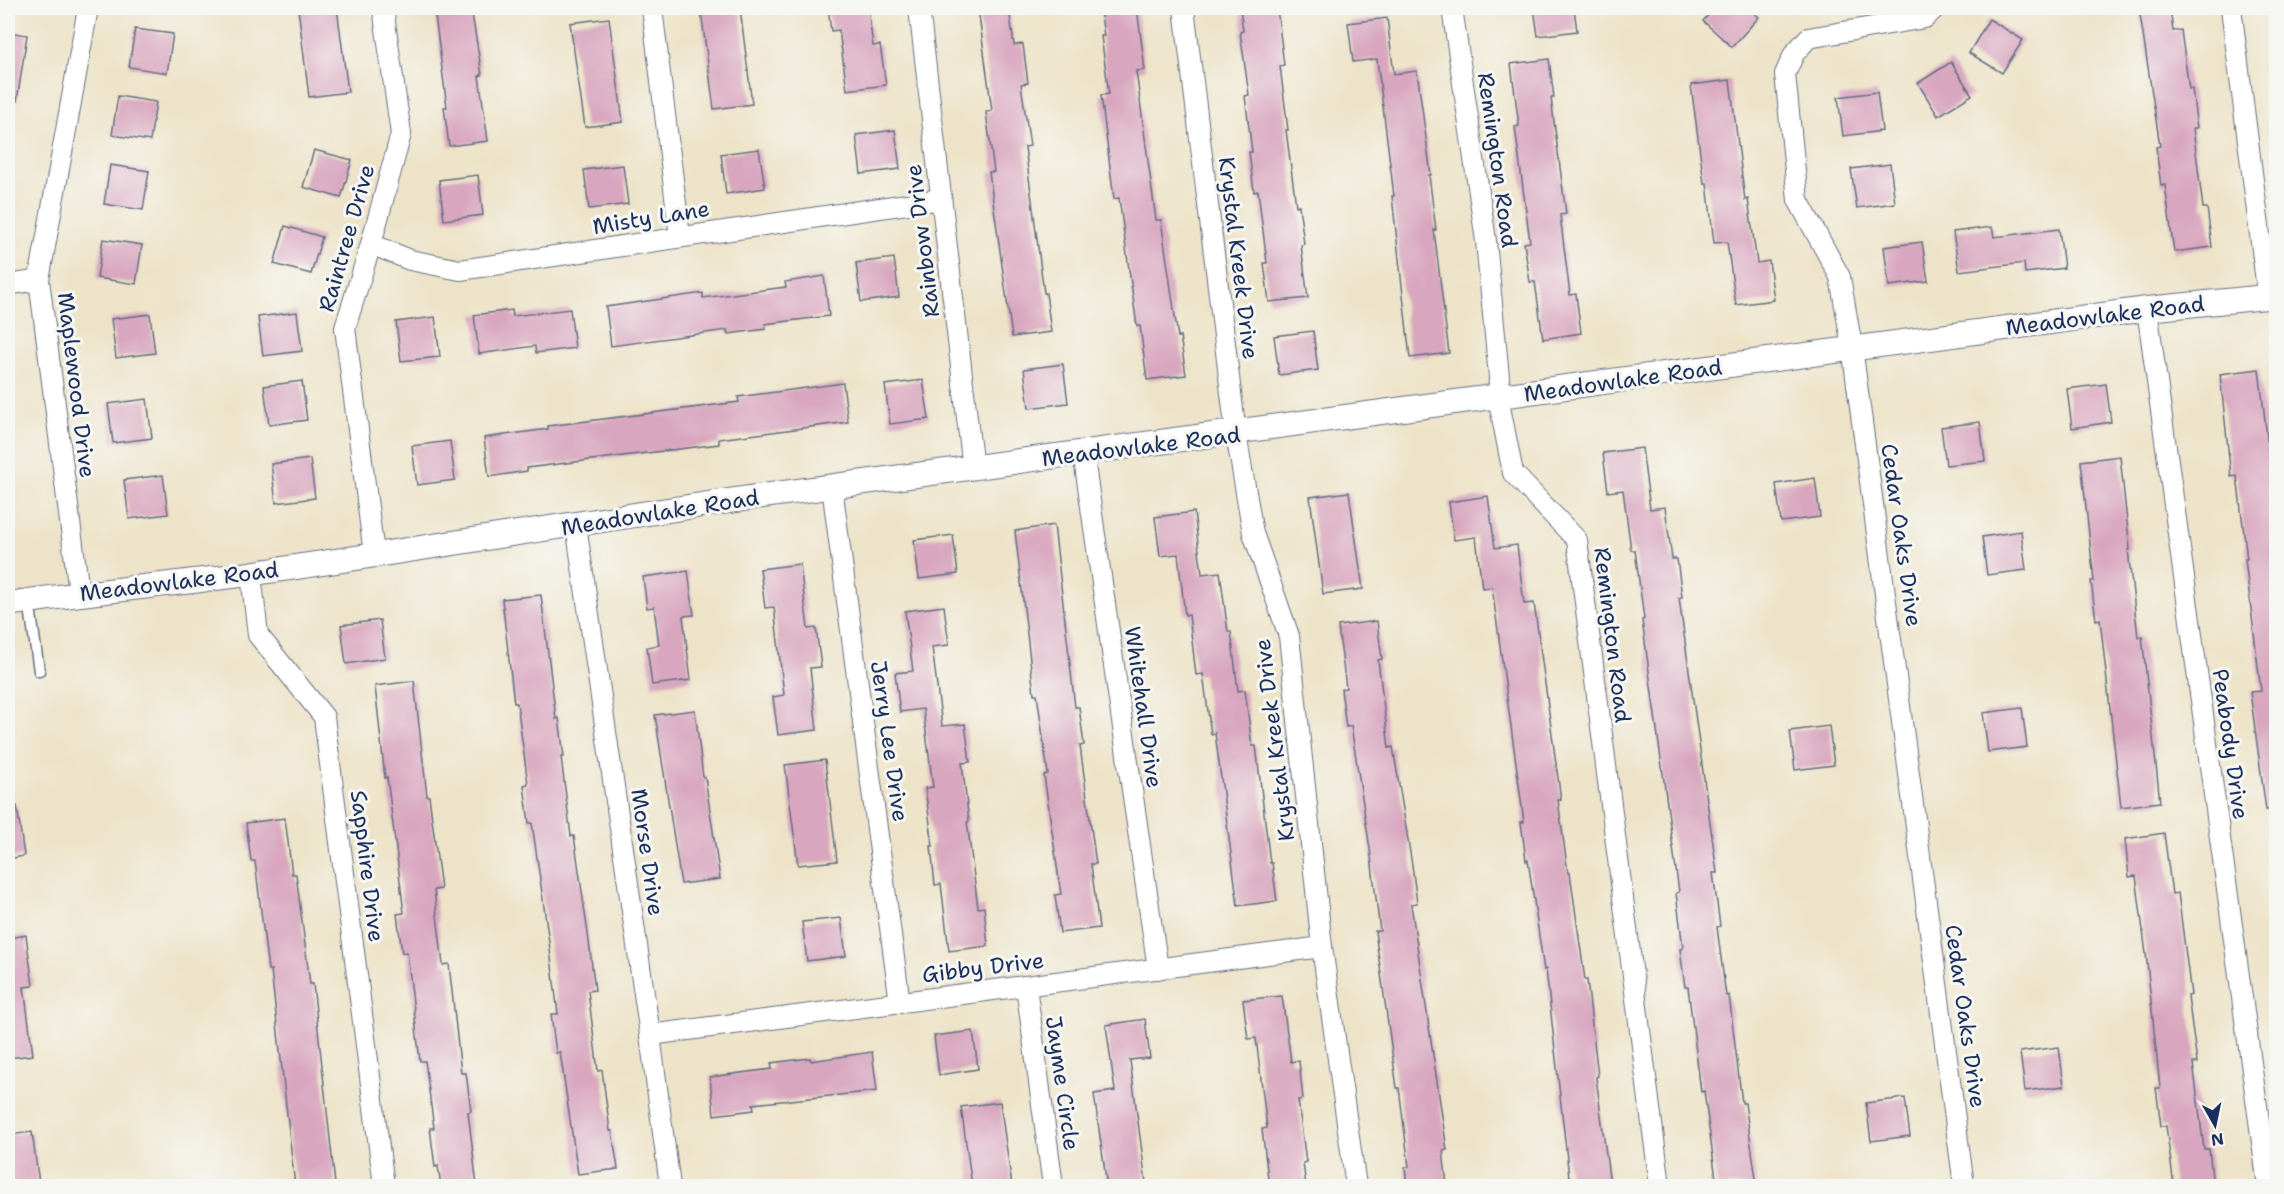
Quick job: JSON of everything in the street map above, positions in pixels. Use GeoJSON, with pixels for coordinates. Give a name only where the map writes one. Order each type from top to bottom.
{"type":"FeatureCollection","features":[{"type":"Feature","properties":{"kind":"street","name":"Maplewood Drive"},"geometry":{"type":"LineString","coordinates":[[79,592],[39,280],[87,8]]}},
{"type":"Feature","properties":{"kind":"street","name":"Raintree Drive"},"geometry":{"type":"LineString","coordinates":[[374,554],[345,328],[401,134],[383,8]]}},
{"type":"Feature","properties":{"kind":"street"},"geometry":{"type":"LineString","coordinates":[[652,8],[680,237]]}},
{"type":"Feature","properties":{"kind":"street","name":"Rainbow Drive"},"geometry":{"type":"LineString","coordinates":[[919,8],[973,469]]}},
{"type":"Feature","properties":{"kind":"street","name":"Krystal Kreek Drive"},"geometry":{"type":"LineString","coordinates":[[1184,8],[1236,434],[1253,533],[1289,636],[1322,947],[1356,1186]]}},
{"type":"Feature","properties":{"kind":"street","name":"Remington Road"},"geometry":{"type":"LineString","coordinates":[[1452,8],[1486,241],[1499,377],[1498,397],[1513,473],[1577,540],[1660,1186]]}},
{"type":"Feature","properties":{"kind":"street","name":"Cedar Oaks Drive"},"geometry":{"type":"LineString","coordinates":[[1935,8],[1925,18],[1808,38],[1794,54],[1785,74],[1798,200],[1840,277],[1852,348],[1964,1186]]}},
{"type":"Feature","properties":{"kind":"street"},"geometry":{"type":"LineString","coordinates":[[2231,8],[2272,296]]}},
{"type":"Feature","properties":{"kind":"street","name":"Misty Lane"},"geometry":{"type":"LineString","coordinates":[[371,244],[410,260],[460,270],[941,199]]}},
{"type":"Feature","properties":{"kind":"street"},"geometry":{"type":"LineString","coordinates":[[8,285],[39,280]]}},
{"type":"Feature","properties":{"kind":"street","name":"Meadowlake Road"},"geometry":{"type":"LineString","coordinates":[[18,602],[79,592],[251,574],[374,554],[1083,452],[1236,434],[2147,309],[2272,296]]}},
{"type":"Feature","properties":{"kind":"street","name":"Peabody Drive"},"geometry":{"type":"LineString","coordinates":[[2147,309],[2268,1186]]}},
{"type":"Feature","properties":{"kind":"street","name":"Whitehall Drive"},"geometry":{"type":"LineString","coordinates":[[1083,452],[1158,969]]}},
{"type":"Feature","properties":{"kind":"street","name":"Jerry Lee Drive"},"geometry":{"type":"LineString","coordinates":[[831,487],[900,1003]]}},
{"type":"Feature","properties":{"kind":"street","name":"Morse Drive"},"geometry":{"type":"LineString","coordinates":[[576,525],[670,1186]]}},
{"type":"Feature","properties":{"kind":"street","name":"Sapphire Drive"},"geometry":{"type":"LineString","coordinates":[[251,574],[258,635],[324,717],[384,1186]]}},
{"type":"Feature","properties":{"kind":"street","name":"Gibby Drive"},"geometry":{"type":"LineString","coordinates":[[650,1035],[1322,947]]}},
{"type":"Feature","properties":{"kind":"street","name":"Jayme Circle"},"geometry":{"type":"LineString","coordinates":[[1026,986],[1053,1186]]}},
{"type":"Feature","properties":{"kind":"lane"},"geometry":{"type":"LineString","coordinates":[[18,602],[39,671]]}},
{"type":"Feature","properties":{"kind":"building"},"geometry":{"type":"Polygon","coordinates":[[[298,8],[337,8],[348,92],[309,97],[298,8]]]}},
{"type":"Feature","properties":{"kind":"building"},"geometry":{"type":"Polygon","coordinates":[[[434,8],[471,8],[482,75],[479,76],[488,141],[449,146],[444,107],[447,107],[434,8]]]}},
{"type":"Feature","properties":{"kind":"building"},"geometry":{"type":"Polygon","coordinates":[[[740,8],[752,104],[714,109],[701,11],[740,8]]]}},
{"type":"Feature","properties":{"kind":"building"},"geometry":{"type":"Polygon","coordinates":[[[828,8],[868,8],[873,46],[880,45],[886,85],[847,90],[839,30],[831,31],[828,8]]]}},
{"type":"Feature","properties":{"kind":"building"},"geometry":{"type":"Polygon","coordinates":[[[978,8],[1009,8],[1014,45],[1023,44],[1028,83],[1021,84],[1030,146],[1025,147],[1051,332],[1012,337],[989,172],[994,172],[986,112],[992,111],[978,8]]]}},
{"type":"Feature","properties":{"kind":"building"},"geometry":{"type":"Polygon","coordinates":[[[1100,8],[1137,8],[1145,70],[1136,71],[1156,220],[1161,220],[1178,337],[1180,336],[1186,375],[1147,380],[1119,198],[1114,199],[1101,95],[1109,94],[1101,36],[1104,36],[1100,8]]]}},
{"type":"Feature","properties":{"kind":"building"},"geometry":{"type":"Polygon","coordinates":[[[1240,8],[1277,8],[1284,65],[1280,66],[1288,130],[1286,130],[1296,206],[1299,205],[1304,244],[1301,245],[1308,298],[1269,302],[1264,263],[1267,263],[1258,191],[1254,192],[1249,152],[1252,152],[1245,96],[1249,95],[1240,32],[1243,31],[1240,8]]]}},
{"type":"Feature","properties":{"kind":"building"},"geometry":{"type":"Polygon","coordinates":[[[1534,8],[1574,8],[1577,31],[1538,36],[1534,8]]]}},
{"type":"Feature","properties":{"kind":"building"},"geometry":{"type":"Polygon","coordinates":[[[1715,8],[1748,8],[1759,17],[1732,47],[1703,21],[1715,8]]]}},
{"type":"Feature","properties":{"kind":"building"},"geometry":{"type":"Polygon","coordinates":[[[2139,8],[2170,8],[2173,31],[2181,30],[2197,128],[2193,128],[2203,208],[2207,208],[2212,247],[2174,252],[2165,185],[2161,186],[2156,147],[2160,146],[2139,8]]]}},
{"type":"Feature","properties":{"kind":"building"},"geometry":{"type":"Polygon","coordinates":[[[609,18],[623,122],[585,127],[570,23],[609,18]]]}},
{"type":"Feature","properties":{"kind":"building"},"geometry":{"type":"Polygon","coordinates":[[[1387,18],[1394,74],[1417,71],[1431,175],[1429,175],[1436,230],[1434,230],[1449,353],[1410,358],[1392,196],[1394,196],[1377,59],[1353,62],[1348,23],[1387,18]]]}},
{"type":"Feature","properties":{"kind":"building"},"geometry":{"type":"Polygon","coordinates":[[[1989,19],[2023,40],[2002,73],[1969,53],[1989,19]]]}},
{"type":"Feature","properties":{"kind":"building"},"geometry":{"type":"Polygon","coordinates":[[[135,29],[173,34],[167,73],[129,67],[135,29]]]}},
{"type":"Feature","properties":{"kind":"building"},"geometry":{"type":"Polygon","coordinates":[[[8,32],[27,35],[17,101],[8,100],[8,32]]]}},
{"type":"Feature","properties":{"kind":"building"},"geometry":{"type":"Polygon","coordinates":[[[1549,59],[1554,98],[1551,98],[1566,214],[1560,215],[1570,295],[1576,294],[1581,333],[1543,339],[1535,282],[1530,282],[1524,243],[1530,242],[1515,127],[1519,126],[1511,64],[1549,59]]]}},
{"type":"Feature","properties":{"kind":"building"},"geometry":{"type":"Polygon","coordinates":[[[1951,62],[1972,95],[1938,116],[1918,83],[1951,62]]]}},
{"type":"Feature","properties":{"kind":"building"},"geometry":{"type":"Polygon","coordinates":[[[1730,80],[1745,200],[1748,199],[1757,263],[1769,261],[1774,300],[1736,305],[1727,242],[1714,243],[1691,85],[1730,80]]]}},
{"type":"Feature","properties":{"kind":"building"},"geometry":{"type":"Polygon","coordinates":[[[1877,92],[1882,131],[1843,136],[1838,97],[1877,92]]]}},
{"type":"Feature","properties":{"kind":"building"},"geometry":{"type":"Polygon","coordinates":[[[118,96],[156,102],[150,141],[112,135],[118,96]]]}},
{"type":"Feature","properties":{"kind":"building"},"geometry":{"type":"Polygon","coordinates":[[[895,130],[900,169],[861,174],[856,135],[895,130]]]}},
{"type":"Feature","properties":{"kind":"building"},"geometry":{"type":"Polygon","coordinates":[[[759,149],[765,188],[726,194],[721,154],[759,149]]]}},
{"type":"Feature","properties":{"kind":"building"},"geometry":{"type":"Polygon","coordinates":[[[314,150],[352,160],[341,198],[303,187],[314,150]]]}},
{"type":"Feature","properties":{"kind":"building"},"geometry":{"type":"Polygon","coordinates":[[[1890,164],[1895,203],[1857,208],[1851,169],[1890,164]]]}},
{"type":"Feature","properties":{"kind":"building"},"geometry":{"type":"Polygon","coordinates":[[[110,165],[149,171],[143,210],[104,204],[110,165]]]}},
{"type":"Feature","properties":{"kind":"building"},"geometry":{"type":"Polygon","coordinates":[[[623,165],[628,204],[589,209],[584,170],[623,165]]]}},
{"type":"Feature","properties":{"kind":"building"},"geometry":{"type":"Polygon","coordinates":[[[478,175],[483,215],[444,220],[439,180],[478,175]]]}},
{"type":"Feature","properties":{"kind":"building"},"geometry":{"type":"Polygon","coordinates":[[[285,226],[322,237],[311,274],[274,264],[285,226]]]}},
{"type":"Feature","properties":{"kind":"building"},"geometry":{"type":"Polygon","coordinates":[[[1992,227],[1994,237],[2059,229],[2064,268],[2025,273],[2024,263],[1959,271],[1953,232],[1992,227]]]}},
{"type":"Feature","properties":{"kind":"building"},"geometry":{"type":"Polygon","coordinates":[[[103,239],[142,245],[136,284],[97,278],[103,239]]]}},
{"type":"Feature","properties":{"kind":"building"},"geometry":{"type":"Polygon","coordinates":[[[1922,242],[1928,281],[1889,286],[1884,247],[1922,242]]]}},
{"type":"Feature","properties":{"kind":"building"},"geometry":{"type":"Polygon","coordinates":[[[894,258],[899,297],[861,302],[856,263],[894,258]]]}},
{"type":"Feature","properties":{"kind":"building"},"geometry":{"type":"Polygon","coordinates":[[[824,276],[829,316],[765,324],[766,329],[728,334],[727,330],[611,346],[606,307],[703,293],[703,298],[786,287],[785,282],[824,276]]]}},
{"type":"Feature","properties":{"kind":"building"},"geometry":{"type":"Polygon","coordinates":[[[570,309],[575,348],[536,353],[535,346],[479,354],[474,315],[512,310],[513,316],[570,309]]]}},
{"type":"Feature","properties":{"kind":"building"},"geometry":{"type":"Polygon","coordinates":[[[297,312],[302,351],[263,356],[258,317],[297,312]]]}},
{"type":"Feature","properties":{"kind":"building"},"geometry":{"type":"Polygon","coordinates":[[[150,314],[155,353],[116,358],[111,319],[150,314]]]}},
{"type":"Feature","properties":{"kind":"building"},"geometry":{"type":"Polygon","coordinates":[[[435,317],[440,357],[401,361],[396,322],[435,317]]]}},
{"type":"Feature","properties":{"kind":"building"},"geometry":{"type":"Polygon","coordinates":[[[1313,331],[1318,370],[1279,375],[1274,336],[1313,331]]]}},
{"type":"Feature","properties":{"kind":"building"},"geometry":{"type":"Polygon","coordinates":[[[1063,364],[1068,403],[1029,408],[1024,369],[1063,364]]]}},
{"type":"Feature","properties":{"kind":"building"},"geometry":{"type":"Polygon","coordinates":[[[2259,369],[2273,489],[2277,488],[2277,809],[2266,810],[2250,692],[2261,691],[2237,476],[2231,477],[2220,374],[2259,369]]]}},
{"type":"Feature","properties":{"kind":"building"},"geometry":{"type":"Polygon","coordinates":[[[923,380],[929,419],[890,424],[885,385],[923,380]]]}},
{"type":"Feature","properties":{"kind":"building"},"geometry":{"type":"Polygon","coordinates":[[[302,381],[307,420],[269,425],[264,386],[302,381]]]}},
{"type":"Feature","properties":{"kind":"building"},"geometry":{"type":"Polygon","coordinates":[[[843,383],[848,422],[719,439],[719,444],[527,468],[527,471],[489,477],[484,438],[548,429],[548,426],[739,402],[738,397],[843,383]]]}},
{"type":"Feature","properties":{"kind":"building"},"geometry":{"type":"Polygon","coordinates":[[[2106,384],[2111,422],[2072,428],[2067,389],[2106,384]]]}},
{"type":"Feature","properties":{"kind":"building"},"geometry":{"type":"Polygon","coordinates":[[[147,399],[152,438],[113,443],[108,404],[147,399]]]}},
{"type":"Feature","properties":{"kind":"building"},"geometry":{"type":"Polygon","coordinates":[[[1980,422],[1985,461],[1946,465],[1941,427],[1980,422]]]}},
{"type":"Feature","properties":{"kind":"building"},"geometry":{"type":"Polygon","coordinates":[[[450,441],[455,480],[417,485],[412,446],[450,441]]]}},
{"type":"Feature","properties":{"kind":"building"},"geometry":{"type":"Polygon","coordinates":[[[1642,448],[1650,509],[1665,507],[1672,559],[1677,559],[1682,597],[1679,598],[1717,873],[1713,873],[1720,926],[1717,927],[1726,996],[1729,995],[1742,1103],[1745,1103],[1757,1186],[1717,1186],[1704,1091],[1701,1092],[1688,987],[1685,987],[1680,949],[1683,948],[1676,893],[1679,892],[1642,620],[1644,619],[1635,550],[1631,550],[1623,490],[1608,492],[1603,453],[1642,448]]]}},
{"type":"Feature","properties":{"kind":"building"},"geometry":{"type":"Polygon","coordinates":[[[2120,456],[2138,637],[2142,636],[2160,802],[2121,807],[2100,619],[2096,620],[2091,581],[2094,581],[2081,461],[2120,456]]]}},
{"type":"Feature","properties":{"kind":"building"},"geometry":{"type":"Polygon","coordinates":[[[310,459],[315,498],[276,503],[271,464],[310,459]]]}},
{"type":"Feature","properties":{"kind":"building"},"geometry":{"type":"Polygon","coordinates":[[[163,475],[168,514],[129,519],[124,480],[163,475]]]}},
{"type":"Feature","properties":{"kind":"building"},"geometry":{"type":"Polygon","coordinates":[[[1815,478],[1820,517],[1781,522],[1776,484],[1815,478]]]}},
{"type":"Feature","properties":{"kind":"building"},"geometry":{"type":"Polygon","coordinates":[[[1349,492],[1363,589],[1323,594],[1310,497],[1349,492]]]}},
{"type":"Feature","properties":{"kind":"building"},"geometry":{"type":"Polygon","coordinates":[[[1488,496],[1495,548],[1517,545],[1524,604],[1534,603],[1561,800],[1558,800],[1568,873],[1570,873],[1585,980],[1587,980],[1598,1076],[1596,1077],[1610,1185],[1570,1186],[1546,969],[1544,970],[1528,860],[1526,861],[1521,822],[1524,822],[1492,587],[1482,588],[1476,537],[1454,540],[1449,502],[1488,496]]]}},
{"type":"Feature","properties":{"kind":"building"},"geometry":{"type":"Polygon","coordinates":[[[1194,512],[1202,574],[1220,572],[1228,632],[1231,632],[1238,691],[1245,690],[1252,746],[1256,746],[1270,863],[1272,863],[1277,901],[1238,906],[1215,733],[1211,734],[1203,674],[1196,675],[1189,615],[1185,615],[1178,554],[1160,556],[1155,517],[1194,512]]]}},
{"type":"Feature","properties":{"kind":"building"},"geometry":{"type":"Polygon","coordinates":[[[1054,525],[1075,707],[1079,707],[1084,745],[1080,746],[1096,864],[1091,864],[1099,928],[1060,933],[1055,895],[1061,894],[1044,775],[1048,774],[1037,694],[1034,694],[1015,531],[1054,525]]]}},
{"type":"Feature","properties":{"kind":"building"},"geometry":{"type":"Polygon","coordinates":[[[2021,531],[2026,570],[1987,575],[1982,537],[2021,531]]]}},
{"type":"Feature","properties":{"kind":"building"},"geometry":{"type":"Polygon","coordinates":[[[953,535],[958,574],[919,579],[914,540],[953,535]]]}},
{"type":"Feature","properties":{"kind":"building"},"geometry":{"type":"Polygon","coordinates":[[[800,564],[808,629],[816,628],[821,667],[810,668],[817,730],[778,735],[773,697],[784,695],[774,607],[765,608],[760,569],[800,564]]]}},
{"type":"Feature","properties":{"kind":"building"},"geometry":{"type":"Polygon","coordinates":[[[688,571],[694,615],[683,616],[691,680],[652,685],[647,647],[659,645],[654,607],[647,608],[643,577],[688,571]]]}},
{"type":"Feature","properties":{"kind":"building"},"geometry":{"type":"Polygon","coordinates":[[[541,595],[556,719],[559,718],[564,757],[561,757],[571,836],[574,836],[595,990],[588,991],[598,1071],[602,1070],[610,1131],[612,1131],[618,1169],[578,1174],[560,1052],[556,1053],[551,1014],[558,1014],[532,823],[529,823],[524,785],[528,784],[517,703],[514,703],[502,599],[541,595]]]}},
{"type":"Feature","properties":{"kind":"building"},"geometry":{"type":"Polygon","coordinates":[[[944,606],[949,645],[932,647],[942,726],[965,724],[970,762],[962,763],[969,822],[967,822],[978,908],[984,907],[988,946],[949,951],[941,884],[935,885],[931,846],[933,846],[925,788],[933,787],[923,709],[900,712],[895,673],[913,671],[905,611],[944,606]]]}},
{"type":"Feature","properties":{"kind":"building"},"geometry":{"type":"Polygon","coordinates":[[[380,620],[385,658],[346,664],[341,625],[380,620]]]}},
{"type":"Feature","properties":{"kind":"building"},"geometry":{"type":"Polygon","coordinates":[[[1377,621],[1382,659],[1378,660],[1389,748],[1393,747],[1417,903],[1411,904],[1447,1150],[1443,1151],[1447,1186],[1407,1186],[1405,1167],[1409,1167],[1375,931],[1380,931],[1370,849],[1351,726],[1346,727],[1341,689],[1346,688],[1338,626],[1377,621]]]}},
{"type":"Feature","properties":{"kind":"building"},"geometry":{"type":"Polygon","coordinates":[[[414,681],[427,796],[429,796],[441,889],[434,890],[443,965],[449,964],[461,1073],[466,1073],[477,1186],[441,1186],[438,1166],[435,1167],[430,1128],[434,1128],[425,1061],[420,1061],[407,952],[402,953],[397,914],[404,913],[375,686],[414,681]]]}},
{"type":"Feature","properties":{"kind":"building"},"geometry":{"type":"Polygon","coordinates":[[[2022,708],[2027,747],[1988,752],[1983,713],[2022,708]]]}},
{"type":"Feature","properties":{"kind":"building"},"geometry":{"type":"Polygon","coordinates":[[[695,710],[703,777],[705,777],[720,879],[681,884],[655,715],[695,710]]]}},
{"type":"Feature","properties":{"kind":"building"},"geometry":{"type":"Polygon","coordinates":[[[1829,726],[1834,765],[1795,770],[1790,731],[1829,726]]]}},
{"type":"Feature","properties":{"kind":"building"},"geometry":{"type":"Polygon","coordinates":[[[825,760],[837,861],[798,865],[785,765],[825,760]]]}},
{"type":"Feature","properties":{"kind":"building"},"geometry":{"type":"Polygon","coordinates":[[[17,806],[24,856],[8,859],[8,807],[17,806]]]}},
{"type":"Feature","properties":{"kind":"building"},"geometry":{"type":"Polygon","coordinates":[[[285,818],[292,874],[296,874],[310,984],[313,984],[335,1184],[318,1186],[295,1186],[271,970],[268,970],[255,861],[251,861],[246,823],[285,818]]]}},
{"type":"Feature","properties":{"kind":"building"},"geometry":{"type":"Polygon","coordinates":[[[2164,833],[2172,894],[2178,893],[2197,1063],[2193,1063],[2204,1149],[2209,1149],[2213,1186],[2174,1186],[2166,1126],[2161,1126],[2156,1088],[2160,1088],[2147,962],[2136,876],[2129,877],[2125,839],[2164,833]]]}},
{"type":"Feature","properties":{"kind":"building"},"geometry":{"type":"Polygon","coordinates":[[[841,918],[846,956],[807,961],[802,922],[841,918]]]}},
{"type":"Feature","properties":{"kind":"building"},"geometry":{"type":"Polygon","coordinates":[[[26,935],[33,986],[24,987],[33,1055],[8,1058],[8,938],[26,935]]]}},
{"type":"Feature","properties":{"kind":"building"},"geometry":{"type":"Polygon","coordinates":[[[1282,996],[1291,1062],[1299,1061],[1303,1099],[1298,1100],[1306,1162],[1303,1163],[1306,1186],[1269,1186],[1262,1129],[1267,1128],[1256,1038],[1248,1039],[1243,1000],[1282,996]]]}},
{"type":"Feature","properties":{"kind":"building"},"geometry":{"type":"Polygon","coordinates":[[[1145,1019],[1150,1058],[1130,1060],[1146,1183],[1107,1186],[1094,1094],[1115,1091],[1106,1025],[1145,1019]]]}},
{"type":"Feature","properties":{"kind":"building"},"geometry":{"type":"Polygon","coordinates":[[[973,1031],[978,1069],[939,1075],[934,1036],[973,1031]]]}},
{"type":"Feature","properties":{"kind":"building"},"geometry":{"type":"Polygon","coordinates":[[[2059,1047],[2064,1086],[2025,1091],[2020,1052],[2059,1047]]]}},
{"type":"Feature","properties":{"kind":"building"},"geometry":{"type":"Polygon","coordinates":[[[872,1052],[877,1091],[753,1104],[754,1110],[714,1115],[710,1077],[772,1069],[771,1063],[810,1058],[811,1061],[872,1052]]]}},
{"type":"Feature","properties":{"kind":"building"},"geometry":{"type":"Polygon","coordinates":[[[1905,1098],[1910,1136],[1871,1141],[1866,1103],[1905,1098]]]}},
{"type":"Feature","properties":{"kind":"building"},"geometry":{"type":"Polygon","coordinates":[[[1000,1102],[1012,1186],[972,1186],[961,1107],[1000,1102]]]}},
{"type":"Feature","properties":{"kind":"building"},"geometry":{"type":"Polygon","coordinates":[[[32,1132],[39,1183],[8,1186],[8,1135],[32,1132]]]}}]}
